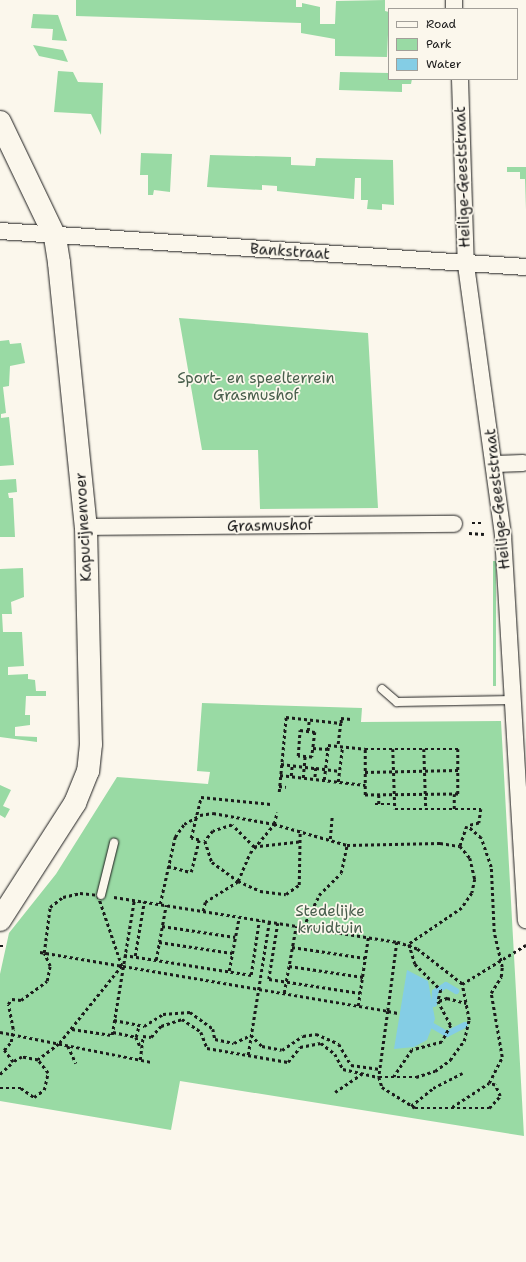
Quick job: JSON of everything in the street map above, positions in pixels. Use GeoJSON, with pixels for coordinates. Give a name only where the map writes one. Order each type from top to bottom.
{"type":"FeatureCollection","features":[{"type":"Feature","properties":{"kind":"street","name":"Heilige-Geeststraat"},"geometry":{"type":"LineString","coordinates":[[460,80],[466,265],[496,464],[514,700],[526,920]]}},
{"type":"Feature","properties":{"kind":"street","name":"Kapucijnenvoer"},"geometry":{"type":"LineString","coordinates":[[0,122],[55,237],[86,527],[91,744],[88,771],[76,803],[0,920]]}},
{"type":"Feature","properties":{"kind":"street","name":"Bankstraat"},"geometry":{"type":"LineString","coordinates":[[0,231],[55,237],[526,268]]}},
{"type":"Feature","properties":{"kind":"street"},"geometry":{"type":"LineString","coordinates":[[496,464],[523,463]]}},
{"type":"Feature","properties":{"kind":"street","name":"Grasmushof"},"geometry":{"type":"LineString","coordinates":[[86,527],[454,524]]}},
{"type":"Feature","properties":{"kind":"lane"},"geometry":{"type":"LineString","coordinates":[[382,689],[397,702],[514,700]]}},
{"type":"Feature","properties":{"kind":"lane"},"geometry":{"type":"LineString","coordinates":[[100,895],[114,843]]}},
{"type":"Feature","properties":{"kind":"path"},"geometry":{"type":"LineString","coordinates":[[279,792],[286,717],[341,723]]}},
{"type":"Feature","properties":{"kind":"path"},"geometry":{"type":"LineString","coordinates":[[338,782],[340,770],[341,718],[351,719]]}},
{"type":"Feature","properties":{"kind":"path"},"geometry":{"type":"LineString","coordinates":[[308,731],[309,720]]}},
{"type":"Feature","properties":{"kind":"path"},"geometry":{"type":"LineString","coordinates":[[300,730],[308,731],[315,732],[312,757],[298,756],[300,730]]}},
{"type":"Feature","properties":{"kind":"path"},"geometry":{"type":"LineString","coordinates":[[324,780],[328,745],[365,749],[458,749],[458,794],[365,795],[365,749]]}},
{"type":"Feature","properties":{"kind":"path"},"geometry":{"type":"LineString","coordinates":[[313,748],[328,749]]}},
{"type":"Feature","properties":{"kind":"path"},"geometry":{"type":"LineString","coordinates":[[393,749],[395,809],[481,809],[479,823],[467,826]]}},
{"type":"Feature","properties":{"kind":"path"},"geometry":{"type":"LineString","coordinates":[[424,749],[426,809]]}},
{"type":"Feature","properties":{"kind":"path"},"geometry":{"type":"LineString","coordinates":[[303,778],[305,756]]}},
{"type":"Feature","properties":{"kind":"path"},"geometry":{"type":"LineString","coordinates":[[282,764],[340,770]]}},
{"type":"Feature","properties":{"kind":"path"},"geometry":{"type":"LineString","coordinates":[[291,776],[292,765]]}},
{"type":"Feature","properties":{"kind":"path"},"geometry":{"type":"LineString","coordinates":[[315,779],[316,768]]}},
{"type":"Feature","properties":{"kind":"path"},"geometry":{"type":"LineString","coordinates":[[365,772],[458,770]]}},
{"type":"Feature","properties":{"kind":"path"},"geometry":{"type":"LineString","coordinates":[[280,775],[365,785]]}},
{"type":"Feature","properties":{"kind":"path"},"geometry":{"type":"LineString","coordinates":[[279,786],[286,787]]}},
{"type":"Feature","properties":{"kind":"path"},"geometry":{"type":"LineString","coordinates":[[454,794],[454,809]]}},
{"type":"Feature","properties":{"kind":"path"},"geometry":{"type":"LineString","coordinates":[[379,795],[377,804],[395,804]]}},
{"type":"Feature","properties":{"kind":"path"},"geometry":{"type":"LineString","coordinates":[[168,866],[191,872],[199,840],[191,838],[198,803],[204,796],[271,804]]}},
{"type":"Feature","properties":{"kind":"path"},"geometry":{"type":"LineString","coordinates":[[203,911],[205,902],[228,890],[238,881],[254,847],[274,824],[277,812]]}},
{"type":"Feature","properties":{"kind":"path"},"geometry":{"type":"LineString","coordinates":[[160,904],[175,837],[184,824],[196,817],[213,813],[300,830],[346,845],[440,843],[460,846],[470,858],[475,879],[472,893],[462,908],[409,944]]}},
{"type":"Feature","properties":{"kind":"path"},"geometry":{"type":"LineString","coordinates":[[330,839],[332,815]]}},
{"type":"Feature","properties":{"kind":"path"},"geometry":{"type":"LineString","coordinates":[[254,847],[232,825],[213,831],[205,841],[212,862],[238,881],[270,893],[294,891],[300,877],[300,830]]}},
{"type":"Feature","properties":{"kind":"path"},"geometry":{"type":"LineString","coordinates":[[460,846],[467,826]]}},
{"type":"Feature","properties":{"kind":"path"},"geometry":{"type":"LineString","coordinates":[[452,1107],[467,1093],[489,1083],[502,1057],[492,993],[501,977],[492,867],[481,838],[467,826]]}},
{"type":"Feature","properties":{"kind":"path"},"geometry":{"type":"LineString","coordinates":[[254,847],[299,842]]}},
{"type":"Feature","properties":{"kind":"path"},"geometry":{"type":"LineString","coordinates":[[303,927],[319,895],[341,873],[346,845]]}},
{"type":"Feature","properties":{"kind":"path"},"geometry":{"type":"LineString","coordinates":[[100,895],[122,966]]}},
{"type":"Feature","properties":{"kind":"path"},"geometry":{"type":"LineString","coordinates":[[13,1062],[4,1050],[13,1035],[8,1004],[12,1000],[21,1000],[47,981],[50,966],[42,952],[50,907],[63,897],[100,895],[409,944],[462,984],[469,1020],[464,1041],[450,1060],[435,1071],[416,1077],[379,1077],[343,1069],[335,1054],[321,1043],[300,1046],[288,1062],[207,1048],[202,1032],[182,1019],[161,1026],[151,1037],[143,1036],[140,1060]]}},
{"type":"Feature","properties":{"kind":"path"},"geometry":{"type":"LineString","coordinates":[[113,1032],[122,966],[134,900]]}},
{"type":"Feature","properties":{"kind":"path"},"geometry":{"type":"LineString","coordinates":[[135,956],[144,902]]}},
{"type":"Feature","properties":{"kind":"path"},"geometry":{"type":"LineString","coordinates":[[156,960],[166,905]]}},
{"type":"Feature","properties":{"kind":"path"},"geometry":{"type":"LineString","coordinates":[[229,971],[239,917]]}},
{"type":"Feature","properties":{"kind":"path"},"geometry":{"type":"LineString","coordinates":[[124,955],[251,975],[260,920]]}},
{"type":"Feature","properties":{"kind":"path"},"geometry":{"type":"LineString","coordinates":[[248,1055],[268,922]]}},
{"type":"Feature","properties":{"kind":"path"},"geometry":{"type":"LineString","coordinates":[[278,923],[269,978],[360,994]]}},
{"type":"Feature","properties":{"kind":"path"},"geometry":{"type":"LineString","coordinates":[[162,926],[235,937]]}},
{"type":"Feature","properties":{"kind":"path"},"geometry":{"type":"LineString","coordinates":[[284,993],[296,926]]}},
{"type":"Feature","properties":{"kind":"path"},"geometry":{"type":"LineString","coordinates":[[358,1006],[368,938]]}},
{"type":"Feature","properties":{"kind":"path"},"geometry":{"type":"LineString","coordinates":[[159,942],[232,953]]}},
{"type":"Feature","properties":{"kind":"path"},"geometry":{"type":"LineString","coordinates":[[397,942],[379,1077],[382,1087],[411,1106],[434,1110],[452,1107],[476,1110],[496,1104],[500,1092],[489,1083]]}},
{"type":"Feature","properties":{"kind":"path"},"geometry":{"type":"LineString","coordinates":[[394,1077],[412,1050],[432,1046],[445,1039],[451,1025],[438,1001],[441,990],[415,964],[409,944]]}},
{"type":"Feature","properties":{"kind":"path"},"geometry":{"type":"LineString","coordinates":[[462,984],[499,959],[526,945]]}},
{"type":"Feature","properties":{"kind":"path"},"geometry":{"type":"LineString","coordinates":[[0,946],[6,946]]}},
{"type":"Feature","properties":{"kind":"path"},"geometry":{"type":"LineString","coordinates":[[292,947],[365,958]]}},
{"type":"Feature","properties":{"kind":"path"},"geometry":{"type":"LineString","coordinates":[[42,952],[398,1013]]}},
{"type":"Feature","properties":{"kind":"path"},"geometry":{"type":"LineString","coordinates":[[38,1060],[58,1044],[72,1029],[122,966]]}},
{"type":"Feature","properties":{"kind":"path"},"geometry":{"type":"LineString","coordinates":[[289,966],[363,977]]}},
{"type":"Feature","properties":{"kind":"path"},"geometry":{"type":"LineString","coordinates":[[438,1001],[447,998],[466,1003]]}},
{"type":"Feature","properties":{"kind":"path"},"geometry":{"type":"LineString","coordinates":[[114,1020],[139,1025],[163,1014],[183,1012],[201,1018],[213,1029],[215,1039],[234,1043],[251,1035]]}},
{"type":"Feature","properties":{"kind":"path"},"geometry":{"type":"LineString","coordinates":[[139,1025],[136,1037],[141,1049]]}},
{"type":"Feature","properties":{"kind":"path"},"geometry":{"type":"LineString","coordinates":[[72,1029],[112,1035],[113,1032],[136,1037]]}},
{"type":"Feature","properties":{"kind":"path"},"geometry":{"type":"LineString","coordinates":[[0,1032],[152,1062]]}},
{"type":"Feature","properties":{"kind":"path"},"geometry":{"type":"LineString","coordinates":[[251,1035],[262,1046],[282,1050],[303,1036],[329,1038],[347,1054],[351,1065],[380,1069]]}},
{"type":"Feature","properties":{"kind":"path"},"geometry":{"type":"LineString","coordinates":[[68,1046],[76,1063]]}},
{"type":"Feature","properties":{"kind":"path"},"geometry":{"type":"LineString","coordinates":[[0,1074],[13,1062],[22,1057],[38,1060],[48,1073],[44,1090],[34,1096],[21,1088],[0,1088]]}},
{"type":"Feature","properties":{"kind":"path"},"geometry":{"type":"LineString","coordinates":[[411,1106],[433,1088],[462,1073]]}},
{"type":"Feature","properties":{"kind":"path"},"geometry":{"type":"LineString","coordinates":[[335,1092],[362,1074]]}},
{"type":"Feature","properties":{"kind":"green space"},"geometry":{"type":"Polygon","coordinates":[[[76,0],[296,0],[296,7],[302,7],[302,3],[320,7],[320,24],[335,24],[336,1],[385,0],[385,11],[388,12],[387,57],[335,56],[335,39],[301,33],[301,23],[76,16],[76,0]]]}},
{"type":"Feature","properties":{"kind":"green space"},"geometry":{"type":"Polygon","coordinates":[[[33,14],[58,15],[67,41],[52,40],[53,29],[31,28],[33,14]]]}},
{"type":"Feature","properties":{"kind":"green space"},"geometry":{"type":"Polygon","coordinates":[[[33,45],[63,50],[68,62],[39,56],[33,45]]]}},
{"type":"Feature","properties":{"kind":"green space"},"geometry":{"type":"Polygon","coordinates":[[[58,71],[73,72],[78,82],[103,83],[101,135],[91,114],[54,112],[58,71]]]}},
{"type":"Feature","properties":{"kind":"green space"},"geometry":{"type":"Polygon","coordinates":[[[340,72],[388,73],[388,80],[412,80],[411,84],[402,84],[402,92],[339,90],[340,72]]]}},
{"type":"Feature","properties":{"kind":"green space"},"geometry":{"type":"Polygon","coordinates":[[[141,153],[172,154],[170,192],[154,190],[153,195],[148,195],[148,175],[140,175],[141,153]]]}},
{"type":"Feature","properties":{"kind":"green space"},"geometry":{"type":"Polygon","coordinates":[[[210,155],[291,157],[291,165],[315,166],[316,158],[393,160],[394,205],[382,204],[382,210],[367,209],[368,200],[361,200],[361,178],[355,178],[354,199],[277,191],[277,186],[262,185],[262,190],[207,187],[210,155]]]}},
{"type":"Feature","properties":{"kind":"green space"},"geometry":{"type":"Polygon","coordinates":[[[507,167],[526,167],[526,210],[525,179],[520,179],[520,172],[507,172],[507,167]]]}},
{"type":"Feature","properties":{"kind":"green space","name":"Sport- en speelterrein Grasmushof"},"geometry":{"type":"Polygon","coordinates":[[[179,318],[368,333],[378,508],[260,509],[258,450],[202,450],[179,318]]]}},
{"type":"Feature","properties":{"kind":"green space"},"geometry":{"type":"Polygon","coordinates":[[[9,340],[10,344],[21,343],[25,363],[10,366],[9,386],[3,387],[6,413],[1,414],[1,418],[9,417],[14,465],[0,466],[0,341],[9,340]]]}},
{"type":"Feature","properties":{"kind":"green space"},"geometry":{"type":"Polygon","coordinates":[[[16,479],[17,492],[8,493],[9,498],[13,498],[15,537],[0,537],[0,480],[16,479]]]}},
{"type":"Feature","properties":{"kind":"green space"},"geometry":{"type":"Polygon","coordinates":[[[493,561],[496,561],[496,686],[493,686],[493,561]]]}},
{"type":"Feature","properties":{"kind":"green space"},"geometry":{"type":"Polygon","coordinates":[[[23,568],[24,597],[11,602],[12,614],[2,614],[3,632],[22,632],[24,666],[8,667],[8,675],[28,674],[28,679],[35,680],[36,691],[46,691],[46,696],[26,696],[25,715],[30,715],[30,725],[15,727],[15,736],[37,737],[37,742],[0,737],[0,569],[23,568]]]}},
{"type":"Feature","properties":{"kind":"green space","name":"Stedelijke kruidtuin"},"geometry":{"type":"Polygon","coordinates":[[[202,703],[362,708],[361,722],[501,721],[524,1136],[180,1081],[171,1130],[0,1101],[0,974],[9,933],[56,874],[117,777],[208,784],[210,772],[197,771],[202,703]]]}},
{"type":"Feature","properties":{"kind":"green space"},"geometry":{"type":"Polygon","coordinates":[[[0,785],[11,790],[3,806],[10,809],[5,818],[0,815],[0,785]]]}},
{"type":"Feature","properties":{"kind":"water"},"geometry":{"type":"Polygon","coordinates":[[[407,970],[428,981],[435,1019],[427,1040],[414,1047],[394,1049],[407,970]]]}},
{"type":"Feature","properties":{"kind":"waterway"},"geometry":{"type":"LineString","coordinates":[[434,1004],[435,992],[446,985],[456,991]]}},
{"type":"Feature","properties":{"kind":"waterway"},"geometry":{"type":"LineString","coordinates":[[433,1026],[447,1034],[465,1025]]}}]}
